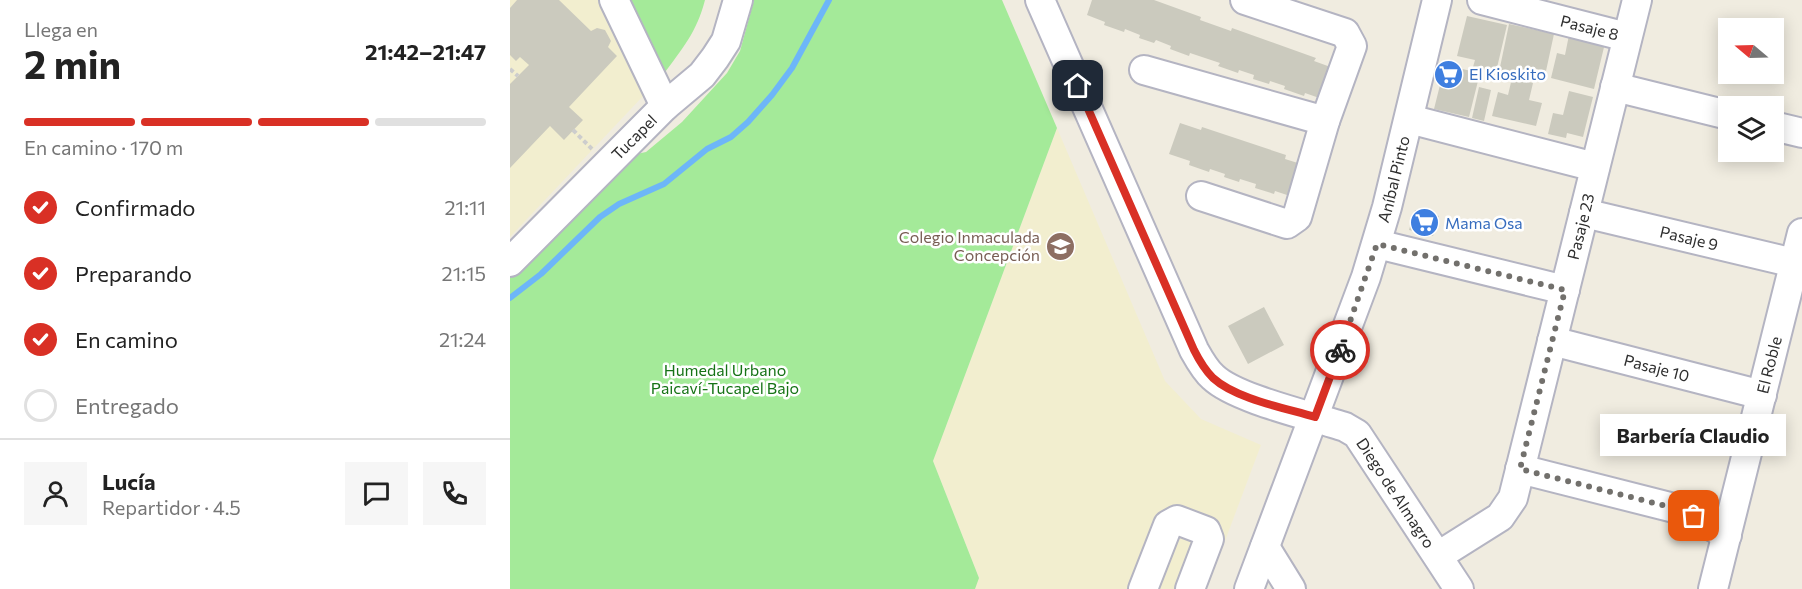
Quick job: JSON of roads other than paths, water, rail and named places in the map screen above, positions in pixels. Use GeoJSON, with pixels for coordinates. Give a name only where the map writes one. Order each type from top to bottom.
{"type":"FeatureCollection","features":[{"type":"Feature","properties":{"kind":"street"},"geometry":{"type":"LineString","coordinates":[[614,0],[665,106]]}},
{"type":"Feature","properties":{"kind":"street","name":"Tucapel"},"geometry":{"type":"LineString","coordinates":[[510,262],[665,106],[702,75],[726,40],[738,0]]}},
{"type":"Feature","properties":{"kind":"street","name":"Diego de Almagro"},"geometry":{"type":"LineString","coordinates":[[1040,0],[1194,350],[1202,363],[1213,377],[1228,388],[1345,427],[1357,434],[1459,589]]}},
{"type":"Feature","properties":{"kind":"street"},"geometry":{"type":"LineString","coordinates":[[1201,196],[1287,224],[1297,217],[1325,121],[1352,46],[1345,33],[1245,0]]}},
{"type":"Feature","properties":{"kind":"street","name":"Aníbal Pinto"},"geometry":{"type":"LineString","coordinates":[[1249,589],[1315,417],[1377,244],[1437,0]]}},
{"type":"Feature","properties":{"kind":"street","name":"Pasaje 8"},"geometry":{"type":"LineString","coordinates":[[1482,0],[1627,37]]}},
{"type":"Feature","properties":{"kind":"street","name":"Pasaje 23"},"geometry":{"type":"LineString","coordinates":[[1438,556],[1500,517],[1513,498],[1636,0]]}},
{"type":"Feature","properties":{"kind":"street"},"geometry":{"type":"LineString","coordinates":[[1144,69],[1325,121]]}},
{"type":"Feature","properties":{"kind":"street"},"geometry":{"type":"LineString","coordinates":[[1615,87],[1718,113]]}},
{"type":"Feature","properties":{"kind":"street"},"geometry":{"type":"LineString","coordinates":[[1409,119],[1595,167]]}},
{"type":"Feature","properties":{"kind":"street"},"geometry":{"type":"LineString","coordinates":[[1784,129],[1802,133]]}},
{"type":"Feature","properties":{"kind":"street","name":"Pasaje 9"},"geometry":{"type":"LineString","coordinates":[[1584,213],[1800,243]]}},
{"type":"Feature","properties":{"kind":"street","name":"El Roble"},"geometry":{"type":"LineString","coordinates":[[1721,582],[1727,535],[1800,243]]}},
{"type":"Feature","properties":{"kind":"street"},"geometry":{"type":"LineString","coordinates":[[1377,244],[1565,290]]}},
{"type":"Feature","properties":{"kind":"street","name":"Pasaje 10"},"geometry":{"type":"LineString","coordinates":[[1552,341],[1762,395]]}},
{"type":"Feature","properties":{"kind":"street"},"geometry":{"type":"LineString","coordinates":[[1520,469],[1674,508],[1694,516],[1727,535]]}},
{"type":"Feature","properties":{"kind":"street"},"geometry":{"type":"LineString","coordinates":[[1143,589],[1168,525],[1177,520],[1206,531],[1209,535],[1190,589]]}},
{"type":"Feature","properties":{"kind":"street"},"geometry":{"type":"LineString","coordinates":[[1265,548],[1291,589]]}},
{"type":"Feature","properties":{"kind":"waterway"},"geometry":{"type":"LineString","coordinates":[[510,298],[541,274],[600,217],[619,204],[664,184],[707,149],[731,137],[748,122],[792,68],[829,0]]}},
{"type":"Feature","properties":{"kind":"place","name":"El Kioskito"},"geometry":{"type":"Point","coordinates":[1448,74]}},
{"type":"Feature","properties":{"kind":"place","name":"Mama Osa"},"geometry":{"type":"Point","coordinates":[1424,223]}},
{"type":"Feature","properties":{"kind":"place","name":"Colegio Inmaculada Concepción"},"geometry":{"type":"Point","coordinates":[1061,246]}},
{"type":"Feature","properties":{"kind":"place","name":"Barbería Claudio"},"geometry":{"type":"Point","coordinates":[1694,516]}},
{"type":"Feature","properties":{"kind":"park label","name":"Humedal Urbano Paicaví-Tucapel Bajo"},"geometry":{"type":"Point","coordinates":[725,379]}}]}
